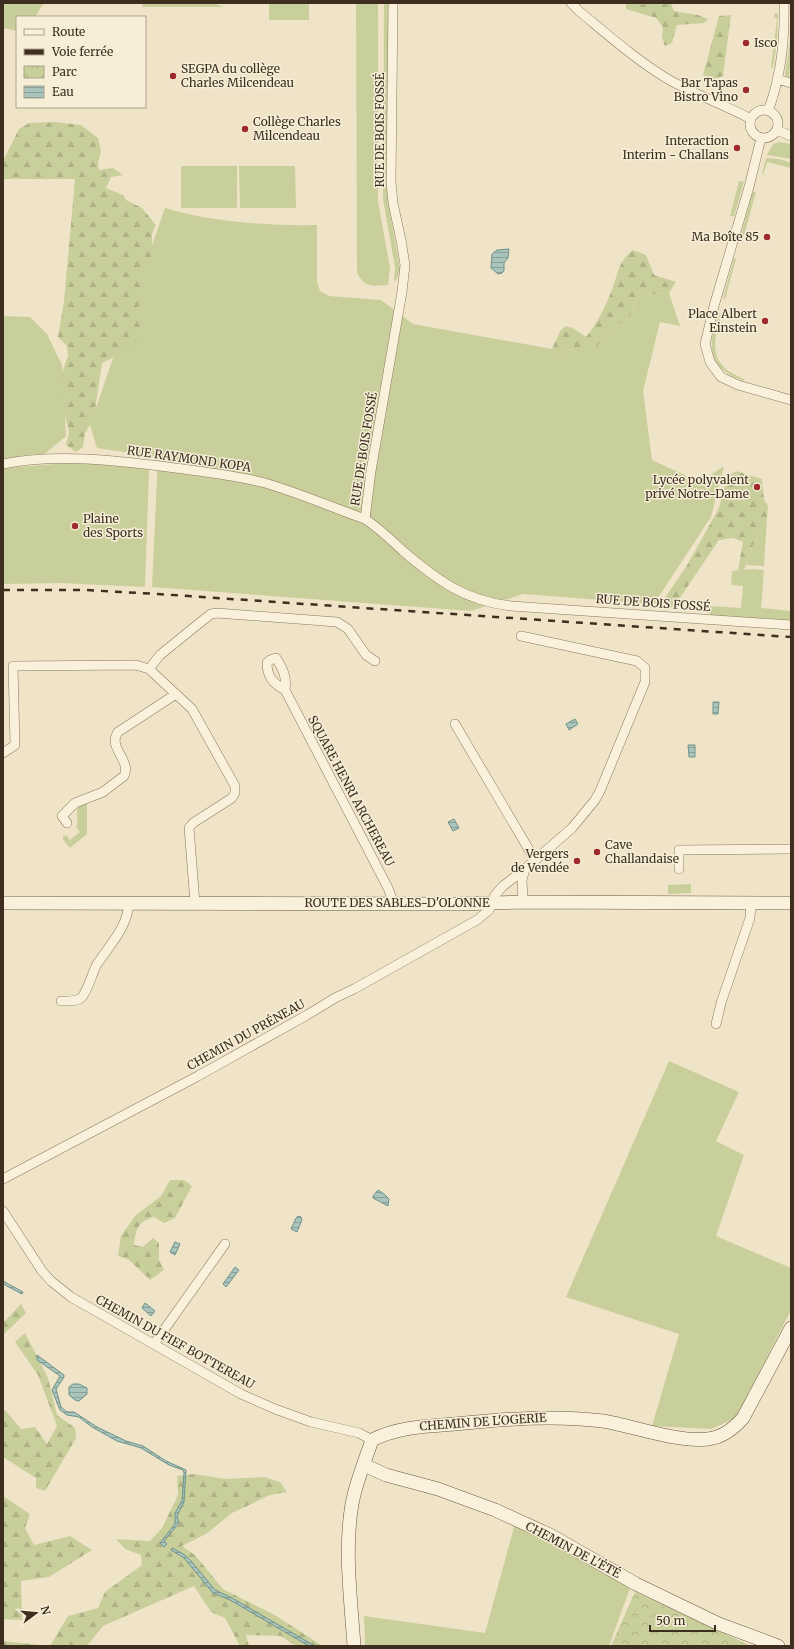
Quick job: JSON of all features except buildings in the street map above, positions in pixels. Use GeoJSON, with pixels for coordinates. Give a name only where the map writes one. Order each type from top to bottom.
{"type":"FeatureCollection","features":[{"type":"Feature","properties":{"kind":"street","name":"RUE DE BOIS FOSSÉ"},"geometry":{"type":"LineString","coordinates":[[393,3],[391,182],[393,204],[402,240],[405,265],[402,292],[371,471],[365,519],[384,532],[401,549],[439,579],[452,588],[480,601],[511,606],[791,624]]}},
{"type":"Feature","properties":{"kind":"street"},"geometry":{"type":"LineString","coordinates":[[571,3],[578,11],[633,55],[666,78],[691,92],[751,119]]}},
{"type":"Feature","properties":{"kind":"street"},"geometry":{"type":"LineString","coordinates":[[768,111],[777,79],[782,48],[784,3]]}},
{"type":"Feature","properties":{"kind":"street"},"geometry":{"type":"LineString","coordinates":[[777,79],[791,83]]}},
{"type":"Feature","properties":{"kind":"street"},"geometry":{"type":"LineString","coordinates":[[761,111],[768,111],[774,115],[778,122],[777,130],[773,135],[767,138],[761,138],[754,134],[750,126],[751,119],[755,114],[761,111]]}},
{"type":"Feature","properties":{"kind":"street"},"geometry":{"type":"LineString","coordinates":[[777,130],[791,136]]}},
{"type":"Feature","properties":{"kind":"street"},"geometry":{"type":"LineString","coordinates":[[761,138],[749,187],[714,306],[705,344],[710,362],[721,377],[738,385],[791,400]]}},
{"type":"Feature","properties":{"kind":"street","name":"RUE RAYMOND KOPA"},"geometry":{"type":"LineString","coordinates":[[3,464],[77,458],[146,464],[214,473],[252,480],[287,490],[365,519]]}},
{"type":"Feature","properties":{"kind":"street"},"geometry":{"type":"LineString","coordinates":[[149,669],[160,655],[211,614],[217,613],[337,622],[348,628],[366,655],[375,661]]}},
{"type":"Feature","properties":{"kind":"street","name":"CHEMIN DU PRÉNEAU"},"geometry":{"type":"LineString","coordinates":[[3,1179],[198,1076],[307,1015],[334,998],[354,989],[471,924],[485,914],[493,902],[495,895],[503,886],[525,869],[580,820],[600,791],[645,682],[645,668],[637,661],[522,636]]}},
{"type":"Feature","properties":{"kind":"street"},"geometry":{"type":"LineString","coordinates":[[3,754],[15,746],[13,666],[136,665],[149,669],[195,714],[234,786],[235,793],[232,798],[193,822],[190,828],[195,903]]}},
{"type":"Feature","properties":{"kind":"street","name":"SQUARE HENRI ARCHEREAU"},"geometry":{"type":"LineString","coordinates":[[285,690],[388,888],[391,896],[391,903]]}},
{"type":"Feature","properties":{"kind":"street"},"geometry":{"type":"LineString","coordinates":[[67,823],[62,816],[75,803],[103,792],[124,776],[126,765],[114,743],[118,732],[176,694]]}},
{"type":"Feature","properties":{"kind":"street"},"geometry":{"type":"LineString","coordinates":[[455,724],[535,860]]}},
{"type":"Feature","properties":{"kind":"street"},"geometry":{"type":"LineString","coordinates":[[679,869],[679,850],[791,849]]}},
{"type":"Feature","properties":{"kind":"street"},"geometry":{"type":"LineString","coordinates":[[523,902],[522,880],[525,869]]}},
{"type":"Feature","properties":{"kind":"street","name":"ROUTE DES SABLES-D'OLONNE"},"geometry":{"type":"LineString","coordinates":[[3,903],[791,903]]}},
{"type":"Feature","properties":{"kind":"street"},"geometry":{"type":"LineString","coordinates":[[61,1001],[73,1001],[82,997],[96,966],[121,931],[128,913],[129,903]]}},
{"type":"Feature","properties":{"kind":"street"},"geometry":{"type":"LineString","coordinates":[[716,1024],[721,1003],[750,918],[751,903]]}},
{"type":"Feature","properties":{"kind":"street","name":"CHEMIN DU FIEF BOTTEREAU"},"geometry":{"type":"LineString","coordinates":[[3,1211],[32,1257],[51,1281],[71,1297],[241,1394],[275,1409],[311,1422],[359,1433],[372,1440]]}},
{"type":"Feature","properties":{"kind":"street"},"geometry":{"type":"LineString","coordinates":[[154,1344],[225,1244]]}},
{"type":"Feature","properties":{"kind":"street","name":"CHEMIN DE L'OGERIE"},"geometry":{"type":"LineString","coordinates":[[372,1440],[383,1434],[410,1428],[513,1418],[550,1417],[604,1422],[695,1440],[720,1436],[732,1429],[743,1418],[788,1342],[791,1328]]}},
{"type":"Feature","properties":{"kind":"street"},"geometry":{"type":"LineString","coordinates":[[354,1646],[349,1526],[356,1487],[372,1440]]}},
{"type":"Feature","properties":{"kind":"street","name":"CHEMIN DE L'ÉTÉ"},"geometry":{"type":"LineString","coordinates":[[364,1465],[386,1475],[438,1489],[495,1510],[550,1535],[636,1584],[719,1624],[778,1646]]}},
{"type":"Feature","properties":{"kind":"green space"},"geometry":{"type":"Polygon","coordinates":[[[3,3],[44,3],[36,16],[16,16],[16,31],[3,28],[3,3]]]}},
{"type":"Feature","properties":{"kind":"green space"},"geometry":{"type":"Polygon","coordinates":[[[143,3],[214,3],[224,7],[142,7],[143,3]]]}},
{"type":"Feature","properties":{"kind":"green space"},"geometry":{"type":"Polygon","coordinates":[[[269,3],[309,3],[309,20],[269,20],[269,3]]]}},
{"type":"Feature","properties":{"kind":"green space"},"geometry":{"type":"Polygon","coordinates":[[[356,3],[378,3],[378,201],[390,268],[388,285],[374,286],[366,284],[357,273],[356,3]]]}},
{"type":"Feature","properties":{"kind":"green space"},"geometry":{"type":"Polygon","coordinates":[[[384,3],[389,3],[387,195],[400,269],[394,282],[395,267],[383,199],[384,3]]]}},
{"type":"Feature","properties":{"kind":"green space"},"geometry":{"type":"Polygon","coordinates":[[[626,3],[640,3],[643,5],[644,3],[671,3],[674,11],[698,15],[708,19],[704,23],[677,25],[672,43],[665,46],[662,37],[663,27],[656,18],[626,9],[626,3]]]}},
{"type":"Feature","properties":{"kind":"green space"},"geometry":{"type":"Polygon","coordinates":[[[791,3],[791,56],[789,78],[785,75],[790,40],[791,3]]]}},
{"type":"Feature","properties":{"kind":"green space"},"geometry":{"type":"Polygon","coordinates":[[[775,13],[778,14],[777,42],[773,68],[771,67],[777,19],[774,17],[775,13]]]}},
{"type":"Feature","properties":{"kind":"green space"},"geometry":{"type":"Polygon","coordinates":[[[731,15],[723,76],[710,81],[703,75],[719,16],[731,15]]]}},
{"type":"Feature","properties":{"kind":"green space"},"geometry":{"type":"Polygon","coordinates":[[[55,122],[81,125],[98,138],[101,151],[98,163],[99,170],[113,168],[123,175],[111,177],[106,188],[123,195],[126,200],[142,208],[156,225],[152,234],[152,261],[142,278],[139,307],[140,337],[131,349],[102,363],[94,418],[85,433],[83,447],[76,452],[66,445],[69,432],[63,407],[62,373],[68,356],[67,346],[58,337],[64,301],[75,179],[3,179],[3,161],[19,129],[29,123],[55,122]]]}},
{"type":"Feature","properties":{"kind":"green space"},"geometry":{"type":"Polygon","coordinates":[[[780,142],[791,144],[791,159],[767,155],[773,144],[780,142]]]}},
{"type":"Feature","properties":{"kind":"green space"},"geometry":{"type":"Polygon","coordinates":[[[766,158],[779,159],[791,163],[791,168],[767,162],[763,175],[766,158]]]}},
{"type":"Feature","properties":{"kind":"green space"},"geometry":{"type":"Polygon","coordinates":[[[181,166],[237,166],[237,208],[181,208],[181,166]]]}},
{"type":"Feature","properties":{"kind":"green space"},"geometry":{"type":"Polygon","coordinates":[[[239,166],[295,166],[296,208],[240,208],[239,166]]]}},
{"type":"Feature","properties":{"kind":"green space"},"geometry":{"type":"Polygon","coordinates":[[[739,181],[744,182],[734,216],[730,216],[739,181]]]}},
{"type":"Feature","properties":{"kind":"green space"},"geometry":{"type":"Polygon","coordinates":[[[756,192],[743,239],[740,239],[752,194],[756,192]]]}},
{"type":"Feature","properties":{"kind":"green space"},"geometry":{"type":"Polygon","coordinates":[[[165,208],[201,217],[221,220],[279,225],[317,225],[317,282],[320,291],[329,296],[381,300],[413,324],[552,349],[560,354],[573,349],[597,347],[605,334],[630,317],[640,289],[652,294],[669,293],[680,326],[660,322],[643,391],[652,460],[700,482],[724,466],[711,517],[654,604],[523,594],[471,611],[152,587],[158,457],[97,448],[90,425],[165,208]]]}},
{"type":"Feature","properties":{"kind":"green space"},"geometry":{"type":"Polygon","coordinates":[[[633,250],[646,255],[654,275],[676,282],[669,293],[652,294],[640,289],[630,317],[605,334],[597,347],[581,353],[573,349],[560,354],[552,349],[560,331],[566,326],[573,328],[586,337],[594,327],[604,309],[621,263],[633,250]]]}},
{"type":"Feature","properties":{"kind":"green space"},"geometry":{"type":"Polygon","coordinates":[[[734,258],[736,259],[725,299],[723,298],[734,258]]]}},
{"type":"Feature","properties":{"kind":"green space"},"geometry":{"type":"Polygon","coordinates":[[[719,314],[721,314],[716,335],[716,353],[724,367],[744,379],[744,381],[723,370],[713,355],[712,336],[719,314]]]}},
{"type":"Feature","properties":{"kind":"green space"},"geometry":{"type":"Polygon","coordinates":[[[3,316],[30,317],[47,334],[62,365],[66,436],[41,457],[3,459],[3,316]]]}},
{"type":"Feature","properties":{"kind":"green space","name":"Plaine des Sports"},"geometry":{"type":"Polygon","coordinates":[[[81,462],[149,469],[145,587],[60,583],[3,584],[3,468],[81,462]]]}},
{"type":"Feature","properties":{"kind":"green space"},"geometry":{"type":"Polygon","coordinates":[[[736,471],[762,479],[764,500],[768,506],[766,533],[761,531],[752,547],[744,570],[738,570],[743,542],[733,538],[719,540],[673,608],[659,606],[686,567],[719,508],[727,477],[736,471]]]}},
{"type":"Feature","properties":{"kind":"green space"},"geometry":{"type":"Polygon","coordinates":[[[761,531],[766,533],[764,566],[746,565],[752,547],[761,531]]]}},
{"type":"Feature","properties":{"kind":"green space"},"geometry":{"type":"Polygon","coordinates":[[[753,569],[764,570],[761,608],[791,611],[791,621],[710,616],[710,606],[741,608],[743,586],[731,585],[732,571],[753,569]]]}},
{"type":"Feature","properties":{"kind":"green space"},"geometry":{"type":"Polygon","coordinates":[[[87,803],[87,834],[70,848],[63,840],[63,837],[66,835],[70,840],[80,832],[76,827],[78,808],[79,805],[87,803]]]}},
{"type":"Feature","properties":{"kind":"green space"},"geometry":{"type":"Polygon","coordinates":[[[691,884],[691,893],[668,894],[668,885],[691,884]]]}},
{"type":"Feature","properties":{"kind":"green space"},"geometry":{"type":"Polygon","coordinates":[[[669,1061],[739,1092],[716,1141],[744,1155],[716,1236],[791,1268],[791,1310],[736,1418],[711,1429],[652,1426],[679,1334],[566,1297],[669,1061]]]}},
{"type":"Feature","properties":{"kind":"green space"},"geometry":{"type":"Polygon","coordinates":[[[170,1180],[184,1180],[192,1186],[175,1218],[164,1223],[154,1217],[144,1221],[139,1226],[136,1234],[134,1245],[143,1247],[153,1238],[159,1243],[159,1260],[164,1270],[150,1280],[129,1260],[118,1256],[121,1236],[135,1216],[161,1196],[170,1180]]]}},
{"type":"Feature","properties":{"kind":"green space"},"geometry":{"type":"Polygon","coordinates":[[[21,1304],[26,1313],[3,1335],[3,1323],[21,1304]]]}},
{"type":"Feature","properties":{"kind":"green space"},"geometry":{"type":"Polygon","coordinates":[[[25,1333],[48,1378],[57,1415],[75,1428],[76,1438],[45,1491],[36,1488],[36,1478],[3,1457],[3,1410],[6,1411],[21,1429],[35,1427],[47,1444],[57,1426],[38,1375],[15,1342],[25,1333]]]}},
{"type":"Feature","properties":{"kind":"green space"},"geometry":{"type":"Polygon","coordinates":[[[194,1474],[226,1479],[264,1477],[280,1482],[287,1492],[270,1495],[232,1513],[206,1534],[182,1546],[195,1555],[223,1589],[273,1614],[323,1646],[296,1646],[281,1636],[246,1635],[249,1646],[240,1646],[225,1618],[211,1612],[194,1586],[103,1626],[87,1646],[50,1646],[68,1616],[98,1608],[105,1592],[142,1565],[141,1555],[125,1549],[116,1539],[150,1541],[162,1528],[178,1495],[177,1476],[194,1474]]]}},
{"type":"Feature","properties":{"kind":"green space"},"geometry":{"type":"Polygon","coordinates":[[[3,1496],[30,1514],[25,1528],[34,1545],[70,1536],[92,1550],[49,1577],[21,1581],[22,1620],[3,1619],[3,1496]]]}},
{"type":"Feature","properties":{"kind":"green space"},"geometry":{"type":"Polygon","coordinates":[[[516,1520],[630,1588],[609,1646],[365,1646],[364,1616],[485,1633],[516,1520]]]}},
{"type":"Feature","properties":{"kind":"green space"},"geometry":{"type":"Polygon","coordinates":[[[635,1592],[751,1646],[611,1646],[635,1592]]]}},
{"type":"Feature","properties":{"kind":"green space"},"geometry":{"type":"Polygon","coordinates":[[[3,1641],[50,1646],[3,1646],[3,1641]]]}},
{"type":"Feature","properties":{"kind":"water"},"geometry":{"type":"Polygon","coordinates":[[[509,249],[508,258],[504,263],[504,271],[498,274],[491,268],[492,254],[497,250],[509,249]]]}},
{"type":"Feature","properties":{"kind":"water"},"geometry":{"type":"Polygon","coordinates":[[[713,702],[719,702],[718,714],[713,714],[713,702]]]}},
{"type":"Feature","properties":{"kind":"water"},"geometry":{"type":"Polygon","coordinates":[[[575,719],[578,724],[569,730],[566,724],[575,719]]]}},
{"type":"Feature","properties":{"kind":"water"},"geometry":{"type":"Polygon","coordinates":[[[688,745],[695,745],[695,757],[689,757],[688,745]]]}},
{"type":"Feature","properties":{"kind":"water"},"geometry":{"type":"Polygon","coordinates":[[[454,819],[459,828],[453,831],[448,822],[454,819]]]}},
{"type":"Feature","properties":{"kind":"water"},"geometry":{"type":"Polygon","coordinates":[[[378,1190],[389,1199],[388,1206],[373,1198],[378,1190]]]}},
{"type":"Feature","properties":{"kind":"water"},"geometry":{"type":"Polygon","coordinates":[[[298,1216],[301,1217],[302,1220],[297,1232],[291,1229],[298,1216]]]}},
{"type":"Feature","properties":{"kind":"water"},"geometry":{"type":"Polygon","coordinates":[[[175,1242],[180,1244],[175,1255],[170,1252],[175,1242]]]}},
{"type":"Feature","properties":{"kind":"water"},"geometry":{"type":"Polygon","coordinates":[[[235,1267],[239,1270],[226,1287],[223,1284],[235,1267]]]}},
{"type":"Feature","properties":{"kind":"water"},"geometry":{"type":"Polygon","coordinates":[[[3,1281],[23,1292],[22,1294],[3,1284],[3,1281]]]}},
{"type":"Feature","properties":{"kind":"water"},"geometry":{"type":"Polygon","coordinates":[[[145,1303],[155,1311],[151,1316],[142,1308],[145,1303]]]}},
{"type":"Feature","properties":{"kind":"water"},"geometry":{"type":"Polygon","coordinates":[[[37,1355],[64,1375],[56,1389],[61,1407],[67,1412],[74,1412],[97,1427],[126,1441],[143,1446],[166,1461],[186,1470],[184,1502],[177,1516],[179,1523],[164,1541],[167,1544],[164,1547],[160,1543],[175,1524],[175,1513],[182,1501],[183,1470],[169,1465],[141,1448],[117,1441],[92,1427],[79,1417],[67,1415],[60,1410],[52,1390],[60,1376],[37,1360],[37,1355]]]}},
{"type":"Feature","properties":{"kind":"water"},"geometry":{"type":"Polygon","coordinates":[[[73,1384],[79,1384],[87,1388],[87,1394],[79,1401],[75,1400],[69,1395],[69,1387],[73,1384]]]}},
{"type":"Feature","properties":{"kind":"water"},"geometry":{"type":"Polygon","coordinates":[[[172,1548],[185,1555],[215,1590],[232,1598],[315,1646],[309,1646],[230,1600],[213,1593],[184,1558],[171,1550],[172,1548]]]}},
{"type":"Feature","properties":{"kind":"railway"},"geometry":{"type":"LineString","coordinates":[[3,590],[85,590],[158,594],[791,637]]}},
{"type":"Feature","properties":{"kind":"place","name":"Isco"},"geometry":{"type":"Point","coordinates":[746,43]}},
{"type":"Feature","properties":{"kind":"place","name":"SEGPA du collège Charles Milcendeau"},"geometry":{"type":"Point","coordinates":[173,76]}},
{"type":"Feature","properties":{"kind":"place","name":"Bar Tapas Bistro Vino"},"geometry":{"type":"Point","coordinates":[746,90]}},
{"type":"Feature","properties":{"kind":"place","name":"Collège Charles Milcendeau"},"geometry":{"type":"Point","coordinates":[245,129]}},
{"type":"Feature","properties":{"kind":"place","name":"Interaction Interim - Challans"},"geometry":{"type":"Point","coordinates":[737,148]}},
{"type":"Feature","properties":{"kind":"place","name":"Ma Boîte 85"},"geometry":{"type":"Point","coordinates":[767,237]}},
{"type":"Feature","properties":{"kind":"place","name":"Place Albert Einstein"},"geometry":{"type":"Point","coordinates":[765,321]}},
{"type":"Feature","properties":{"kind":"place","name":"Lycée polyvalent privé Notre-Dame"},"geometry":{"type":"Point","coordinates":[757,487]}},
{"type":"Feature","properties":{"kind":"place","name":"Plaine des Sports"},"geometry":{"type":"Point","coordinates":[75,526]}},
{"type":"Feature","properties":{"kind":"place","name":"Cave Challandaise"},"geometry":{"type":"Point","coordinates":[597,852]}},
{"type":"Feature","properties":{"kind":"place","name":"Vergers de Vendée"},"geometry":{"type":"Point","coordinates":[577,861]}}]}
